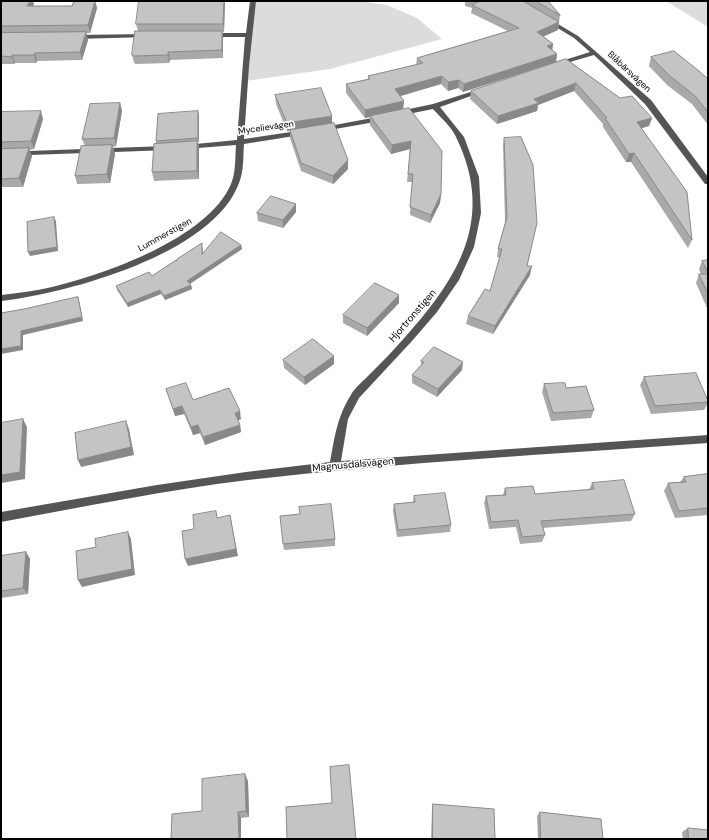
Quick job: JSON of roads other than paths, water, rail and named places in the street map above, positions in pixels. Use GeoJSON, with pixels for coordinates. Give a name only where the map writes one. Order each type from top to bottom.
{"type":"FeatureCollection","features":[{"type":"Feature","properties":{"kind":"street","name":"Lummerstigen"},"geometry":{"type":"LineString","coordinates":[[1,298],[51,290],[113,271],[160,250],[199,228],[221,208],[235,184],[240,142],[248,35],[253,1]]}},
{"type":"Feature","properties":{"kind":"street","name":"Blåbärsvägen"},"geometry":{"type":"LineString","coordinates":[[544,18],[576,37],[648,102],[708,182]]}},
{"type":"Feature","properties":{"kind":"street"},"geometry":{"type":"LineString","coordinates":[[201,35],[248,35]]}},
{"type":"Feature","properties":{"kind":"street"},"geometry":{"type":"LineString","coordinates":[[68,37],[153,36]]}},
{"type":"Feature","properties":{"kind":"street"},"geometry":{"type":"LineString","coordinates":[[548,67],[595,53]]}},
{"type":"Feature","properties":{"kind":"street","name":"Mycelievägen"},"geometry":{"type":"LineString","coordinates":[[1,154],[176,148],[240,142],[347,126],[435,106],[488,88]]}},
{"type":"Feature","properties":{"kind":"street","name":"Hjortronstigen"},"geometry":{"type":"LineString","coordinates":[[335,466],[343,419],[356,395],[437,308],[466,262],[476,222],[478,190],[470,161],[459,136],[435,106]]}},
{"type":"Feature","properties":{"kind":"street","name":"Magnusdalsvägen"},"geometry":{"type":"LineString","coordinates":[[1,517],[172,487],[246,476],[335,466],[708,439]]}}]}
